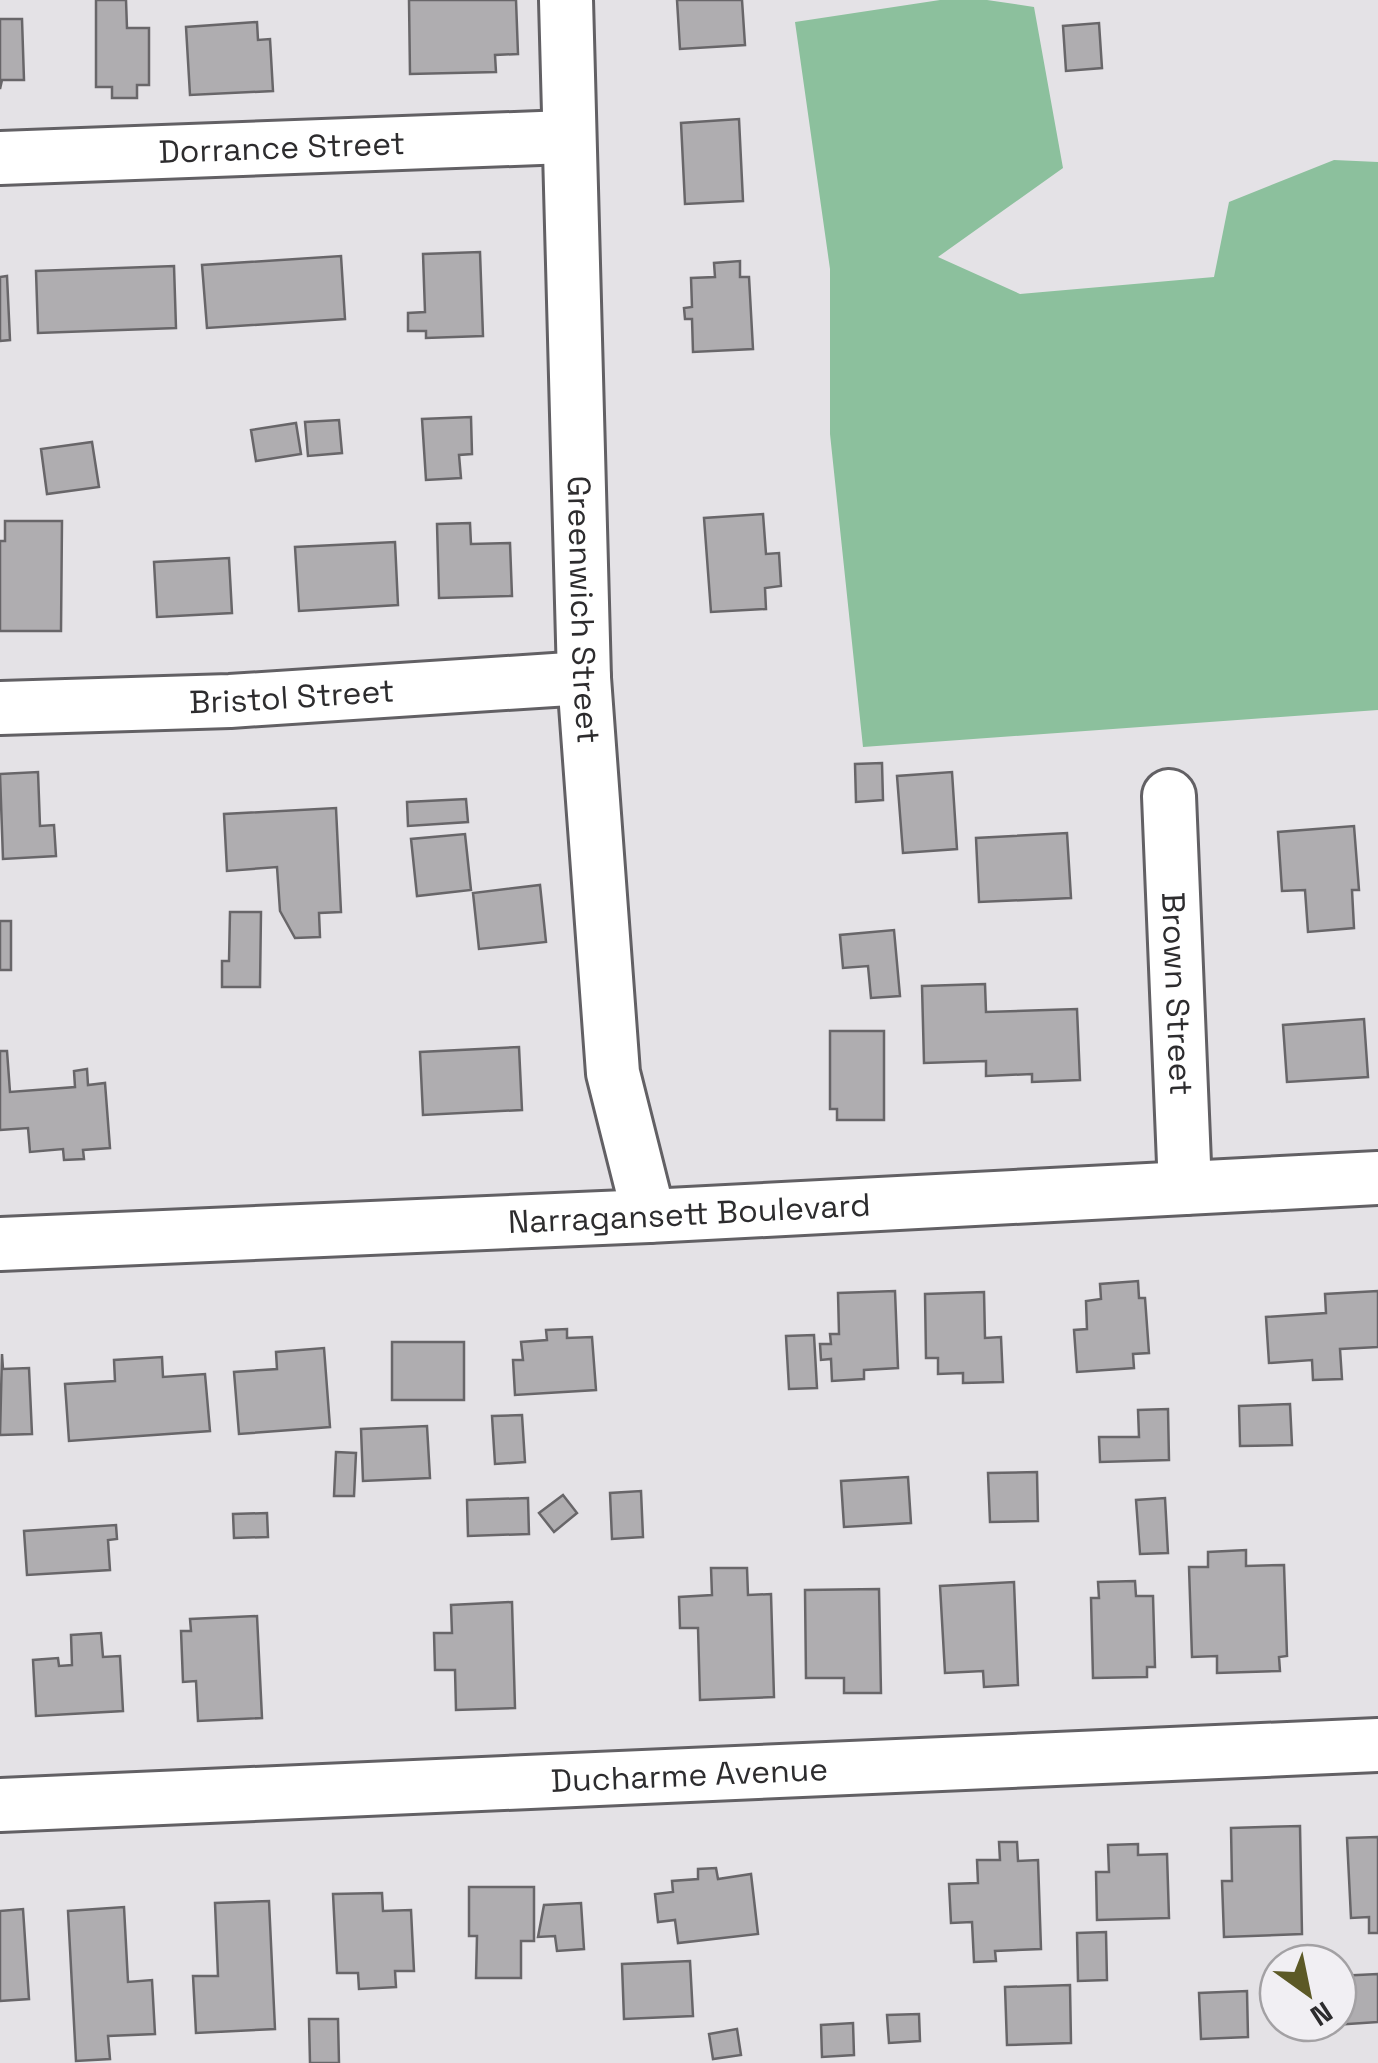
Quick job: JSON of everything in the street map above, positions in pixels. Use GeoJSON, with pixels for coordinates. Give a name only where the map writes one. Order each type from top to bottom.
{"type":"FeatureCollection","features":[{"type":"Feature","properties":{"kind":"street","name":"Greenwich Street"},"geometry":{"type":"LineString","coordinates":[[566,0],[566,137],[584,678],[613,1073],[649,1216]]}},
{"type":"Feature","properties":{"kind":"street","name":"Dorrance Street"},"geometry":{"type":"LineString","coordinates":[[0,158],[566,137]]}},
{"type":"Feature","properties":{"kind":"street","name":"Bristol Street"},"geometry":{"type":"LineString","coordinates":[[0,708],[230,701],[584,678]]}},
{"type":"Feature","properties":{"kind":"street","name":"Brown Street"},"geometry":{"type":"LineString","coordinates":[[1169,796],[1185,1188]]}},
{"type":"Feature","properties":{"kind":"street","name":"Narragansett Boulevard"},"geometry":{"type":"LineString","coordinates":[[0,1244],[649,1216],[1378,1178]]}},
{"type":"Feature","properties":{"kind":"street","name":"Ducharme Avenue"},"geometry":{"type":"LineString","coordinates":[[0,1805],[1204,1756],[1378,1745]]}},
{"type":"Feature","properties":{"kind":"green space"},"geometry":{"type":"Polygon","coordinates":[[[940,0],[987,0],[1034,7],[1063,168],[938,257],[1020,294],[1214,277],[1229,202],[1334,160],[1378,162],[1378,710],[863,747],[830,434],[830,269],[795,22],[940,0]]]}},
{"type":"Feature","properties":{"kind":"building"},"geometry":{"type":"Polygon","coordinates":[[[96,0],[126,0],[127,28],[149,28],[149,85],[137,85],[137,98],[112,98],[112,87],[96,87],[96,0]]]}},
{"type":"Feature","properties":{"kind":"building"},"geometry":{"type":"Polygon","coordinates":[[[409,0],[516,0],[518,54],[495,55],[496,72],[410,74],[409,0]]]}},
{"type":"Feature","properties":{"kind":"building"},"geometry":{"type":"Polygon","coordinates":[[[677,0],[742,0],[745,45],[680,49],[677,0]]]}},
{"type":"Feature","properties":{"kind":"building"},"geometry":{"type":"Polygon","coordinates":[[[0,19],[22,19],[24,80],[2,80],[0,89],[0,19]]]}},
{"type":"Feature","properties":{"kind":"building"},"geometry":{"type":"Polygon","coordinates":[[[257,22],[258,40],[270,39],[273,91],[190,95],[186,27],[257,22]]]}},
{"type":"Feature","properties":{"kind":"building"},"geometry":{"type":"Polygon","coordinates":[[[1099,23],[1102,68],[1066,71],[1063,26],[1099,23]]]}},
{"type":"Feature","properties":{"kind":"building"},"geometry":{"type":"Polygon","coordinates":[[[739,119],[743,201],[685,204],[681,123],[739,119]]]}},
{"type":"Feature","properties":{"kind":"building"},"geometry":{"type":"Polygon","coordinates":[[[480,252],[483,336],[426,338],[426,331],[408,331],[408,313],[425,312],[423,254],[480,252]]]}},
{"type":"Feature","properties":{"kind":"building"},"geometry":{"type":"Polygon","coordinates":[[[341,256],[345,319],[207,328],[202,265],[341,256]]]}},
{"type":"Feature","properties":{"kind":"building"},"geometry":{"type":"Polygon","coordinates":[[[740,261],[740,277],[749,277],[753,349],[693,352],[692,319],[685,319],[684,308],[692,307],[691,278],[715,277],[714,263],[740,261]]]}},
{"type":"Feature","properties":{"kind":"building"},"geometry":{"type":"Polygon","coordinates":[[[174,266],[176,328],[38,333],[36,271],[174,266]]]}},
{"type":"Feature","properties":{"kind":"building"},"geometry":{"type":"Polygon","coordinates":[[[7,276],[10,340],[0,341],[0,277],[7,276]]]}},
{"type":"Feature","properties":{"kind":"building"},"geometry":{"type":"Polygon","coordinates":[[[471,417],[472,454],[459,455],[461,478],[426,480],[422,419],[471,417]]]}},
{"type":"Feature","properties":{"kind":"building"},"geometry":{"type":"Polygon","coordinates":[[[339,420],[342,453],[308,456],[305,422],[339,420]]]}},
{"type":"Feature","properties":{"kind":"building"},"geometry":{"type":"Polygon","coordinates":[[[296,423],[301,454],[256,461],[251,430],[296,423]]]}},
{"type":"Feature","properties":{"kind":"building"},"geometry":{"type":"Polygon","coordinates":[[[92,442],[99,487],[47,494],[41,449],[92,442]]]}},
{"type":"Feature","properties":{"kind":"building"},"geometry":{"type":"Polygon","coordinates":[[[763,514],[766,554],[779,553],[781,586],[765,588],[766,609],[711,612],[704,518],[763,514]]]}},
{"type":"Feature","properties":{"kind":"building"},"geometry":{"type":"Polygon","coordinates":[[[5,521],[62,521],[61,631],[0,631],[0,541],[5,541],[5,521]]]}},
{"type":"Feature","properties":{"kind":"building"},"geometry":{"type":"Polygon","coordinates":[[[470,523],[471,544],[510,543],[512,596],[439,598],[437,524],[470,523]]]}},
{"type":"Feature","properties":{"kind":"building"},"geometry":{"type":"Polygon","coordinates":[[[395,542],[398,605],[299,611],[295,547],[395,542]]]}},
{"type":"Feature","properties":{"kind":"building"},"geometry":{"type":"Polygon","coordinates":[[[229,558],[232,613],[157,617],[154,562],[229,558]]]}},
{"type":"Feature","properties":{"kind":"building"},"geometry":{"type":"Polygon","coordinates":[[[882,763],[883,800],[856,802],[855,764],[882,763]]]}},
{"type":"Feature","properties":{"kind":"building"},"geometry":{"type":"Polygon","coordinates":[[[38,772],[40,826],[54,825],[56,856],[3,859],[0,774],[38,772]]]}},
{"type":"Feature","properties":{"kind":"building"},"geometry":{"type":"Polygon","coordinates":[[[952,772],[957,849],[903,853],[897,776],[952,772]]]}},
{"type":"Feature","properties":{"kind":"building"},"geometry":{"type":"Polygon","coordinates":[[[466,799],[468,822],[408,826],[407,802],[466,799]]]}},
{"type":"Feature","properties":{"kind":"building"},"geometry":{"type":"Polygon","coordinates":[[[336,808],[341,912],[319,913],[320,937],[295,938],[280,911],[277,867],[227,871],[224,814],[336,808]]]}},
{"type":"Feature","properties":{"kind":"building"},"geometry":{"type":"Polygon","coordinates":[[[1354,826],[1359,890],[1352,890],[1354,928],[1308,932],[1305,890],[1282,891],[1278,832],[1354,826]]]}},
{"type":"Feature","properties":{"kind":"building"},"geometry":{"type":"Polygon","coordinates":[[[1067,833],[1071,898],[979,902],[976,838],[1067,833]]]}},
{"type":"Feature","properties":{"kind":"building"},"geometry":{"type":"Polygon","coordinates":[[[465,834],[471,890],[417,896],[411,839],[465,834]]]}},
{"type":"Feature","properties":{"kind":"building"},"geometry":{"type":"Polygon","coordinates":[[[540,885],[546,942],[479,949],[473,893],[540,885]]]}},
{"type":"Feature","properties":{"kind":"building"},"geometry":{"type":"Polygon","coordinates":[[[230,912],[261,912],[260,987],[222,987],[222,961],[229,961],[230,912]]]}},
{"type":"Feature","properties":{"kind":"building"},"geometry":{"type":"Polygon","coordinates":[[[0,921],[11,921],[11,970],[0,970],[0,921]]]}},
{"type":"Feature","properties":{"kind":"building"},"geometry":{"type":"Polygon","coordinates":[[[894,930],[900,996],[871,998],[868,966],[843,968],[840,935],[894,930]]]}},
{"type":"Feature","properties":{"kind":"building"},"geometry":{"type":"Polygon","coordinates":[[[985,984],[986,1012],[1077,1009],[1080,1080],[1032,1082],[1032,1074],[986,1076],[986,1061],[924,1063],[922,986],[985,984]]]}},
{"type":"Feature","properties":{"kind":"building"},"geometry":{"type":"Polygon","coordinates":[[[1364,1019],[1368,1077],[1287,1082],[1283,1025],[1364,1019]]]}},
{"type":"Feature","properties":{"kind":"building"},"geometry":{"type":"Polygon","coordinates":[[[830,1031],[884,1031],[884,1120],[837,1120],[837,1109],[830,1109],[830,1031]]]}},
{"type":"Feature","properties":{"kind":"building"},"geometry":{"type":"Polygon","coordinates":[[[519,1047],[522,1110],[423,1115],[420,1052],[519,1047]]]}},
{"type":"Feature","properties":{"kind":"building"},"geometry":{"type":"Polygon","coordinates":[[[0,1051],[7,1051],[10,1092],[75,1087],[74,1071],[87,1069],[88,1085],[105,1083],[110,1148],[83,1150],[84,1159],[64,1160],[63,1149],[30,1152],[28,1128],[0,1130],[0,1051]]]}},
{"type":"Feature","properties":{"kind":"building"},"geometry":{"type":"Polygon","coordinates":[[[1138,1281],[1139,1298],[1145,1298],[1149,1353],[1133,1354],[1134,1368],[1077,1372],[1074,1330],[1087,1329],[1086,1301],[1101,1299],[1100,1284],[1138,1281]]]}},
{"type":"Feature","properties":{"kind":"building"},"geometry":{"type":"Polygon","coordinates":[[[895,1291],[898,1368],[864,1370],[864,1379],[832,1381],[831,1359],[821,1360],[820,1344],[831,1344],[830,1334],[839,1334],[838,1293],[895,1291]]]}},
{"type":"Feature","properties":{"kind":"building"},"geometry":{"type":"Polygon","coordinates":[[[1378,1291],[1378,1347],[1340,1349],[1342,1379],[1313,1380],[1312,1360],[1269,1363],[1266,1317],[1326,1313],[1325,1294],[1378,1291]]]}},
{"type":"Feature","properties":{"kind":"building"},"geometry":{"type":"Polygon","coordinates":[[[984,1292],[985,1338],[1001,1337],[1003,1382],[963,1383],[963,1373],[938,1374],[938,1358],[926,1358],[925,1294],[984,1292]]]}},
{"type":"Feature","properties":{"kind":"building"},"geometry":{"type":"Polygon","coordinates":[[[567,1329],[567,1338],[592,1337],[596,1390],[515,1395],[513,1360],[523,1360],[521,1342],[547,1340],[546,1330],[567,1329]]]}},
{"type":"Feature","properties":{"kind":"building"},"geometry":{"type":"Polygon","coordinates":[[[814,1335],[817,1388],[789,1389],[786,1336],[814,1335]]]}},
{"type":"Feature","properties":{"kind":"building"},"geometry":{"type":"Polygon","coordinates":[[[392,1342],[464,1342],[464,1400],[392,1400],[392,1342]]]}},
{"type":"Feature","properties":{"kind":"building"},"geometry":{"type":"Polygon","coordinates":[[[324,1348],[330,1427],[239,1434],[234,1372],[277,1369],[276,1352],[324,1348]]]}},
{"type":"Feature","properties":{"kind":"building"},"geometry":{"type":"Polygon","coordinates":[[[2,1354],[3,1369],[29,1368],[32,1434],[0,1435],[2,1354]]]}},
{"type":"Feature","properties":{"kind":"building"},"geometry":{"type":"Polygon","coordinates":[[[162,1357],[163,1377],[205,1374],[210,1431],[69,1441],[65,1384],[115,1381],[114,1360],[162,1357]]]}},
{"type":"Feature","properties":{"kind":"building"},"geometry":{"type":"Polygon","coordinates":[[[1290,1404],[1292,1445],[1240,1446],[1239,1406],[1290,1404]]]}},
{"type":"Feature","properties":{"kind":"building"},"geometry":{"type":"Polygon","coordinates":[[[1168,1409],[1169,1460],[1100,1462],[1099,1437],[1139,1437],[1138,1410],[1168,1409]]]}},
{"type":"Feature","properties":{"kind":"building"},"geometry":{"type":"Polygon","coordinates":[[[522,1415],[525,1462],[495,1464],[492,1416],[522,1415]]]}},
{"type":"Feature","properties":{"kind":"building"},"geometry":{"type":"Polygon","coordinates":[[[427,1426],[430,1478],[363,1481],[361,1429],[427,1426]]]}},
{"type":"Feature","properties":{"kind":"building"},"geometry":{"type":"Polygon","coordinates":[[[336,1452],[356,1453],[354,1496],[334,1496],[336,1452]]]}},
{"type":"Feature","properties":{"kind":"building"},"geometry":{"type":"Polygon","coordinates":[[[1037,1472],[1038,1521],[990,1522],[988,1473],[1037,1472]]]}},
{"type":"Feature","properties":{"kind":"building"},"geometry":{"type":"Polygon","coordinates":[[[908,1477],[911,1523],[844,1527],[841,1481],[908,1477]]]}},
{"type":"Feature","properties":{"kind":"building"},"geometry":{"type":"Polygon","coordinates":[[[641,1491],[643,1537],[612,1539],[610,1493],[641,1491]]]}},
{"type":"Feature","properties":{"kind":"building"},"geometry":{"type":"Polygon","coordinates":[[[563,1495],[577,1513],[554,1532],[539,1513],[563,1495]]]}},
{"type":"Feature","properties":{"kind":"building"},"geometry":{"type":"Polygon","coordinates":[[[528,1498],[529,1534],[468,1536],[467,1500],[528,1498]]]}},
{"type":"Feature","properties":{"kind":"building"},"geometry":{"type":"Polygon","coordinates":[[[1165,1498],[1168,1553],[1140,1554],[1136,1500],[1165,1498]]]}},
{"type":"Feature","properties":{"kind":"building"},"geometry":{"type":"Polygon","coordinates":[[[267,1513],[268,1537],[234,1538],[233,1514],[267,1513]]]}},
{"type":"Feature","properties":{"kind":"building"},"geometry":{"type":"Polygon","coordinates":[[[116,1525],[117,1539],[108,1540],[110,1570],[27,1575],[24,1531],[116,1525]]]}},
{"type":"Feature","properties":{"kind":"building"},"geometry":{"type":"Polygon","coordinates":[[[1246,1550],[1246,1566],[1284,1565],[1287,1656],[1279,1657],[1280,1671],[1217,1673],[1217,1656],[1192,1657],[1189,1567],[1208,1567],[1208,1552],[1246,1550]]]}},
{"type":"Feature","properties":{"kind":"building"},"geometry":{"type":"Polygon","coordinates":[[[711,1568],[747,1568],[748,1595],[771,1594],[774,1697],[700,1700],[698,1628],[680,1628],[679,1597],[712,1595],[711,1568]]]}},
{"type":"Feature","properties":{"kind":"building"},"geometry":{"type":"Polygon","coordinates":[[[1135,1581],[1136,1596],[1153,1596],[1155,1667],[1147,1667],[1147,1677],[1093,1678],[1091,1598],[1099,1598],[1098,1582],[1135,1581]]]}},
{"type":"Feature","properties":{"kind":"building"},"geometry":{"type":"Polygon","coordinates":[[[1014,1582],[1018,1685],[984,1687],[983,1671],[945,1673],[940,1586],[1014,1582]]]}},
{"type":"Feature","properties":{"kind":"building"},"geometry":{"type":"Polygon","coordinates":[[[879,1589],[881,1693],[844,1693],[844,1678],[806,1678],[805,1590],[879,1589]]]}},
{"type":"Feature","properties":{"kind":"building"},"geometry":{"type":"Polygon","coordinates":[[[512,1602],[515,1708],[456,1710],[455,1670],[435,1670],[434,1633],[452,1633],[451,1605],[512,1602]]]}},
{"type":"Feature","properties":{"kind":"building"},"geometry":{"type":"Polygon","coordinates":[[[257,1616],[262,1718],[198,1721],[196,1681],[183,1682],[181,1631],[191,1631],[190,1619],[257,1616]]]}},
{"type":"Feature","properties":{"kind":"building"},"geometry":{"type":"Polygon","coordinates":[[[101,1633],[103,1657],[120,1656],[123,1711],[36,1716],[33,1660],[58,1658],[59,1666],[72,1665],[71,1635],[101,1633]]]}},
{"type":"Feature","properties":{"kind":"building"},"geometry":{"type":"Polygon","coordinates":[[[1300,1826],[1302,1934],[1224,1937],[1222,1881],[1232,1881],[1231,1828],[1300,1826]]]}},
{"type":"Feature","properties":{"kind":"building"},"geometry":{"type":"Polygon","coordinates":[[[1378,1837],[1378,1933],[1369,1933],[1369,1917],[1351,1918],[1347,1838],[1378,1837]]]}},
{"type":"Feature","properties":{"kind":"building"},"geometry":{"type":"Polygon","coordinates":[[[999,1842],[1017,1842],[1018,1861],[1038,1860],[1041,1949],[995,1951],[996,1961],[974,1962],[972,1922],[951,1923],[949,1884],[978,1883],[977,1860],[1000,1860],[999,1842]]]}},
{"type":"Feature","properties":{"kind":"building"},"geometry":{"type":"Polygon","coordinates":[[[1138,1844],[1138,1855],[1167,1854],[1169,1918],[1097,1920],[1096,1872],[1109,1872],[1108,1845],[1138,1844]]]}},
{"type":"Feature","properties":{"kind":"building"},"geometry":{"type":"Polygon","coordinates":[[[716,1868],[718,1879],[751,1874],[758,1934],[678,1943],[675,1920],[658,1922],[655,1894],[673,1892],[672,1881],[698,1879],[698,1869],[716,1868]]]}},
{"type":"Feature","properties":{"kind":"building"},"geometry":{"type":"Polygon","coordinates":[[[469,1887],[534,1887],[534,1941],[521,1941],[521,1978],[476,1978],[477,1936],[469,1936],[469,1887]]]}},
{"type":"Feature","properties":{"kind":"building"},"geometry":{"type":"Polygon","coordinates":[[[382,1893],[383,1911],[411,1910],[414,1971],[395,1971],[396,1987],[359,1989],[358,1973],[337,1973],[333,1894],[382,1893]]]}},
{"type":"Feature","properties":{"kind":"building"},"geometry":{"type":"Polygon","coordinates":[[[269,1901],[275,2029],[196,2033],[193,1976],[218,1976],[215,1903],[269,1901]]]}},
{"type":"Feature","properties":{"kind":"building"},"geometry":{"type":"Polygon","coordinates":[[[581,1903],[584,1949],[557,1951],[555,1936],[538,1937],[544,1905],[581,1903]]]}},
{"type":"Feature","properties":{"kind":"building"},"geometry":{"type":"Polygon","coordinates":[[[124,1907],[128,1982],[152,1980],[155,2034],[108,2036],[110,2059],[76,2061],[68,1911],[124,1907]]]}},
{"type":"Feature","properties":{"kind":"building"},"geometry":{"type":"Polygon","coordinates":[[[23,1909],[29,1999],[0,2001],[0,1911],[23,1909]]]}},
{"type":"Feature","properties":{"kind":"building"},"geometry":{"type":"Polygon","coordinates":[[[1106,1932],[1107,1980],[1078,1981],[1077,1933],[1106,1932]]]}},
{"type":"Feature","properties":{"kind":"building"},"geometry":{"type":"Polygon","coordinates":[[[690,1961],[693,2016],[624,2019],[622,1964],[690,1961]]]}},
{"type":"Feature","properties":{"kind":"building"},"geometry":{"type":"Polygon","coordinates":[[[1378,1974],[1378,2022],[1358,2023],[1358,1975],[1378,1974]]]}},
{"type":"Feature","properties":{"kind":"building"},"geometry":{"type":"Polygon","coordinates":[[[1070,1985],[1071,2043],[1007,2045],[1005,1987],[1070,1985]]]}},
{"type":"Feature","properties":{"kind":"building"},"geometry":{"type":"Polygon","coordinates":[[[1247,1991],[1248,2037],[1201,2039],[1199,1993],[1247,1991]]]}},
{"type":"Feature","properties":{"kind":"building"},"geometry":{"type":"Polygon","coordinates":[[[919,2014],[920,2041],[889,2043],[887,2015],[919,2014]]]}},
{"type":"Feature","properties":{"kind":"building"},"geometry":{"type":"Polygon","coordinates":[[[309,2019],[338,2019],[339,2063],[310,2063],[309,2019]]]}},
{"type":"Feature","properties":{"kind":"building"},"geometry":{"type":"Polygon","coordinates":[[[853,2023],[854,2055],[822,2057],[821,2025],[853,2023]]]}},
{"type":"Feature","properties":{"kind":"building"},"geometry":{"type":"Polygon","coordinates":[[[737,2029],[741,2055],[713,2059],[709,2034],[737,2029]]]}}]}
